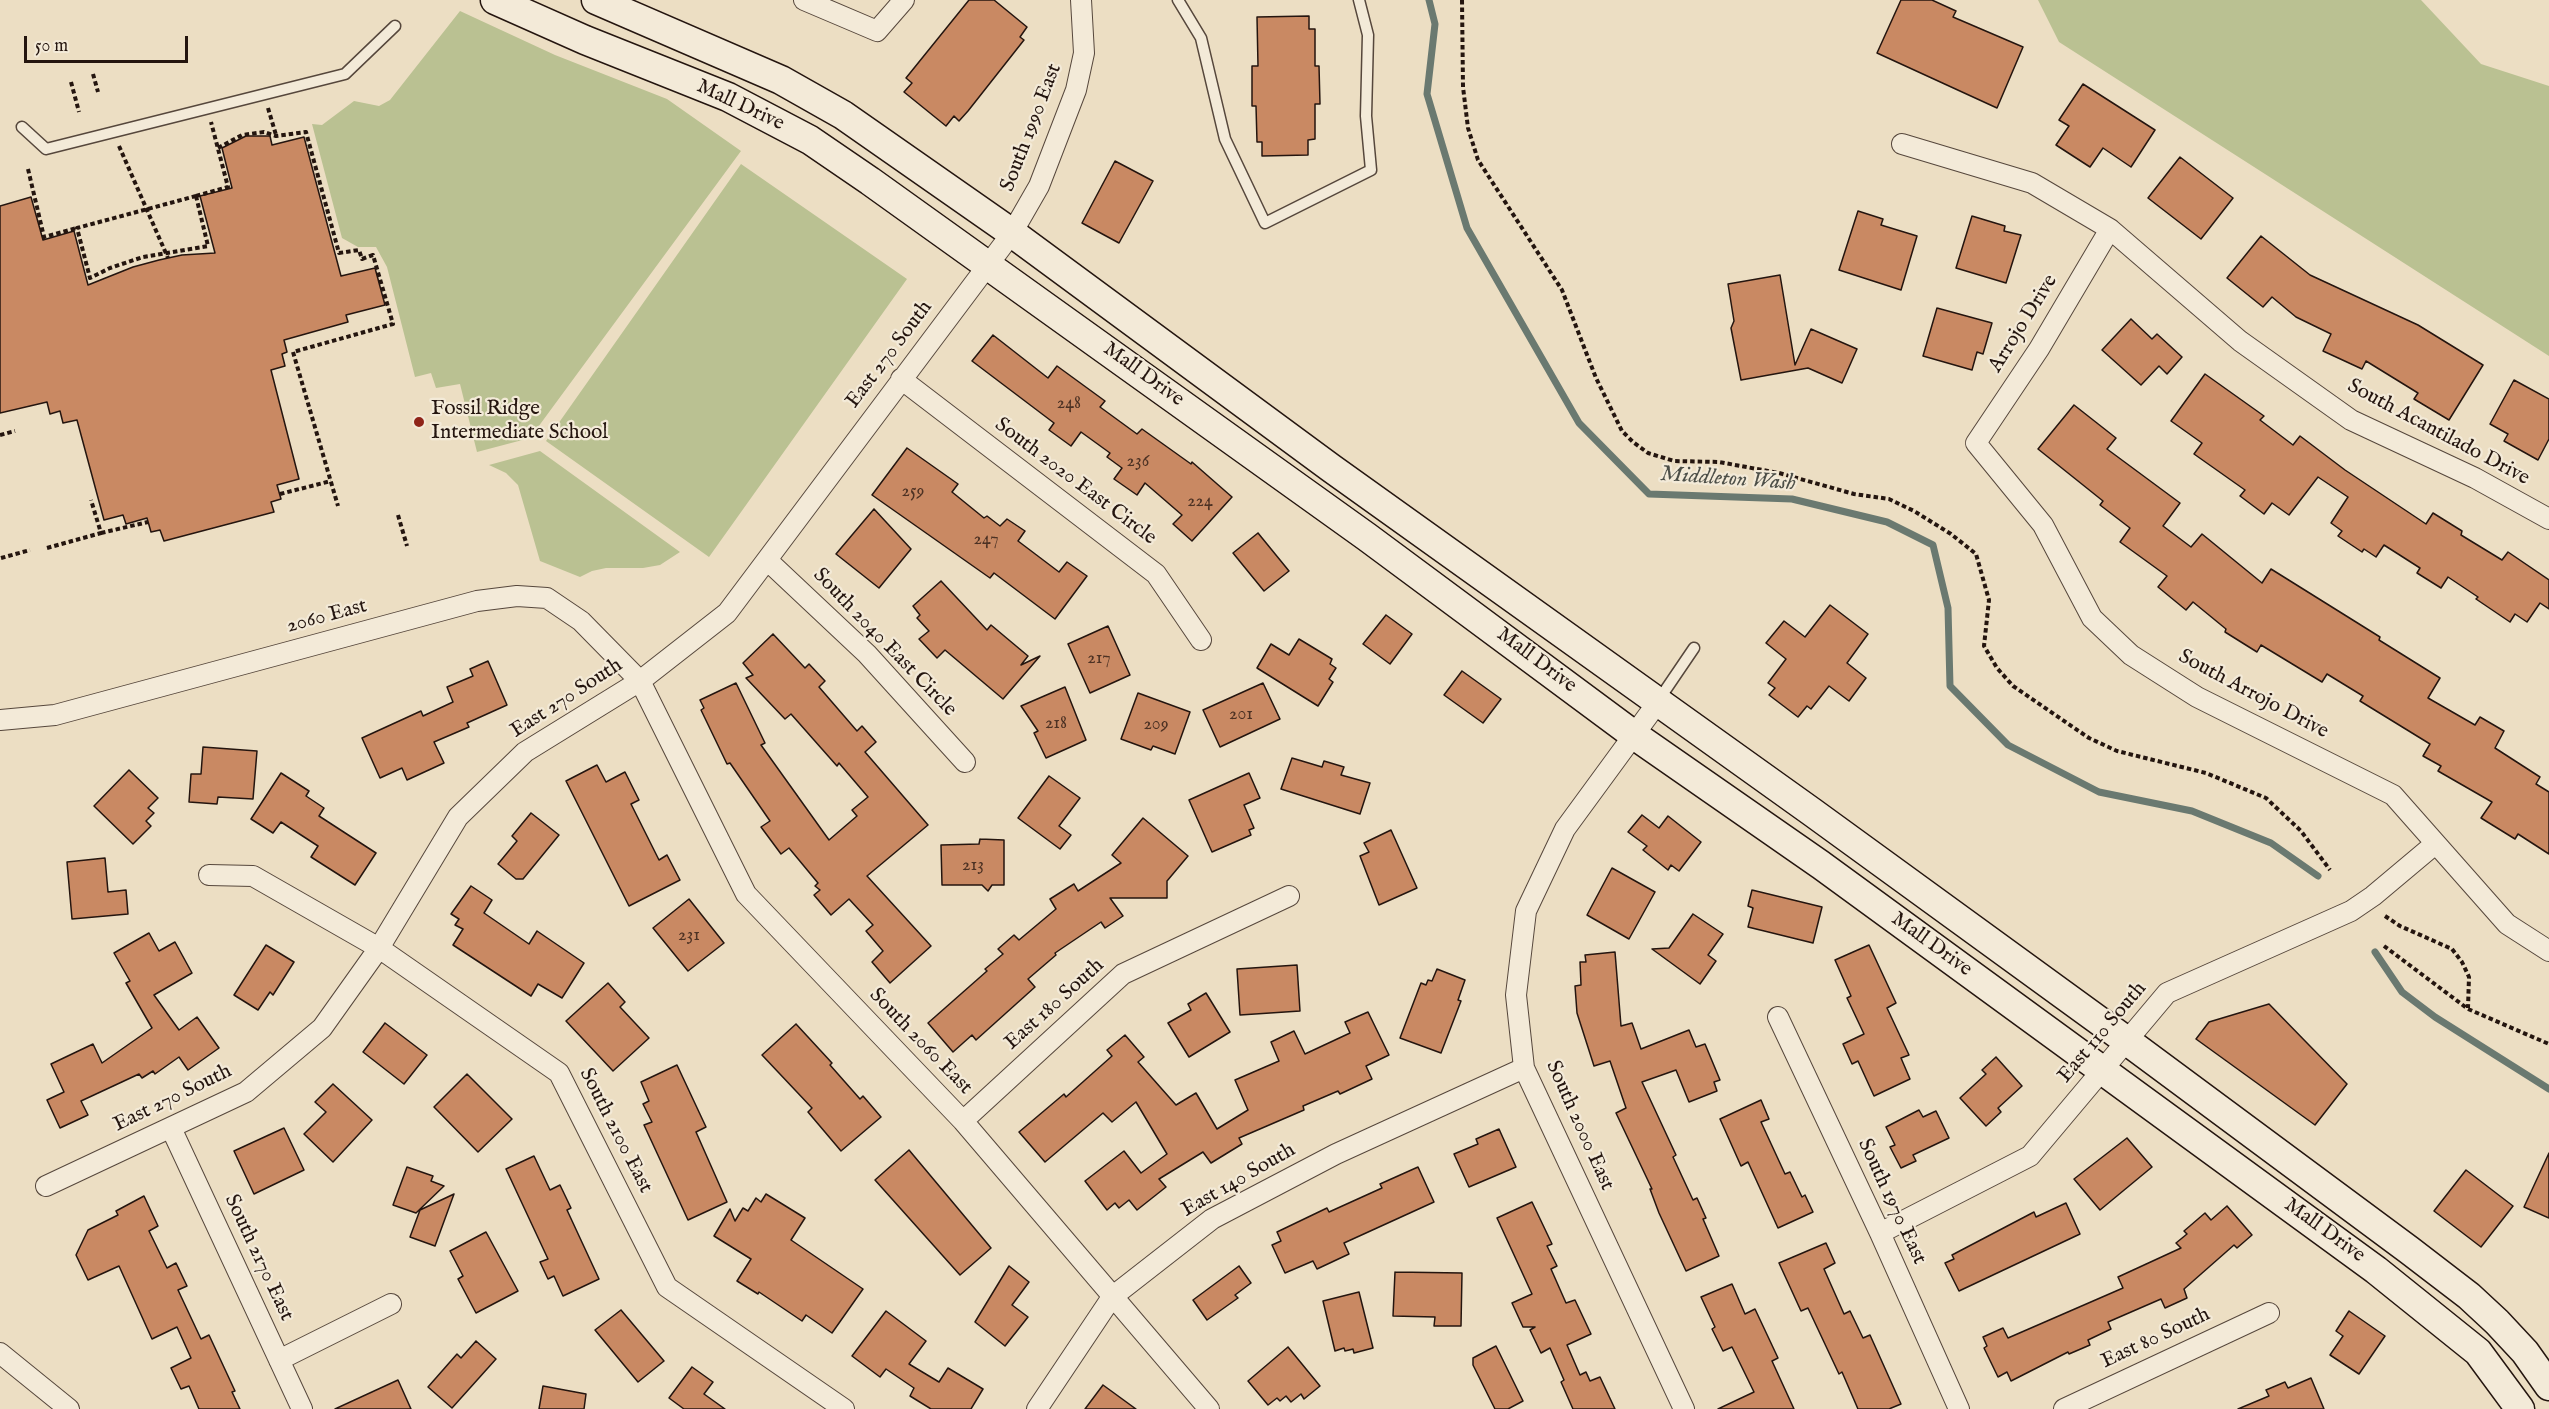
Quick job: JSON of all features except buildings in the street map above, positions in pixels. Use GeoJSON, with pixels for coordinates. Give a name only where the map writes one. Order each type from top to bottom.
{"type":"FeatureCollection","features":[{"type":"Feature","properties":{"kind":"main road","name":"Mall Drive"},"geometry":{"type":"LineString","coordinates":[[495,0],[585,40],[728,97],[810,140],[1367,537],[1634,735],[1821,865],[2376,1270],[2478,1352],[2520,1409]]}},
{"type":"Feature","properties":{"kind":"main road","name":"Mall Drive"},"geometry":{"type":"LineString","coordinates":[[596,0],[781,80],[843,115],[1012,233],[1331,468],[2127,1041],[2469,1296],[2525,1352],[2549,1386]]}},
{"type":"Feature","properties":{"kind":"street"},"geometry":{"type":"LineString","coordinates":[[804,0],[877,31],[904,0]]}},
{"type":"Feature","properties":{"kind":"street","name":"South 1990 East"},"geometry":{"type":"LineString","coordinates":[[1012,233],[1039,186],[1076,90],[1084,53],[1082,0]]}},
{"type":"Feature","properties":{"kind":"street","name":"South Acantilado Drive"},"geometry":{"type":"LineString","coordinates":[[1902,144],[2032,183],[2110,229],[2240,341],[2351,420],[2475,478],[2549,519]]}},
{"type":"Feature","properties":{"kind":"street","name":"Arrojo Drive"},"geometry":{"type":"LineString","coordinates":[[1976,443],[2039,350],[2110,229]]}},
{"type":"Feature","properties":{"kind":"street","name":"East 270 South"},"geometry":{"type":"LineString","coordinates":[[46,1186],[246,1092],[322,1028],[379,948],[458,817],[525,752],[640,681],[727,613],[1012,233]]}},
{"type":"Feature","properties":{"kind":"street","name":"South 2020 East Circle"},"geometry":{"type":"LineString","coordinates":[[901,379],[1156,574],[1201,640]]}},
{"type":"Feature","properties":{"kind":"street","name":"South Arrojo Drive"},"geometry":{"type":"LineString","coordinates":[[1976,443],[2043,525],[2092,618],[2131,655],[2197,697],[2394,795],[2507,924],[2549,951]]}},
{"type":"Feature","properties":{"kind":"street","name":"South 2040 East Circle"},"geometry":{"type":"LineString","coordinates":[[767,560],[867,654],[965,762]]}},
{"type":"Feature","properties":{"kind":"street","name":"2060 East"},"geometry":{"type":"LineString","coordinates":[[0,720],[56,715],[477,601],[517,596],[547,598],[581,621],[640,681]]}},
{"type":"Feature","properties":{"kind":"street","name":"South 2060 East"},"geometry":{"type":"LineString","coordinates":[[640,681],[746,894],[963,1121],[1209,1409]]}},
{"type":"Feature","properties":{"kind":"street","name":"South 2000 East"},"geometry":{"type":"LineString","coordinates":[[1658,702],[1565,830],[1527,911],[1516,995],[1524,1068],[1684,1409]]}},
{"type":"Feature","properties":{"kind":"street","name":"East 110 South"},"geometry":{"type":"LineString","coordinates":[[1880,1233],[2030,1156],[2167,993],[2351,911],[2373,896],[2435,844]]}},
{"type":"Feature","properties":{"kind":"street","name":"South 2100 East"},"geometry":{"type":"LineString","coordinates":[[209,875],[254,876],[379,948],[559,1073],[667,1287],[844,1409]]}},
{"type":"Feature","properties":{"kind":"street","name":"East 180 South"},"geometry":{"type":"LineString","coordinates":[[963,1121],[1123,974],[1289,896]]}},
{"type":"Feature","properties":{"kind":"street","name":"South 1970 East"},"geometry":{"type":"LineString","coordinates":[[1778,1017],[1880,1233],[1959,1409]]}},
{"type":"Feature","properties":{"kind":"street","name":"East 140 South"},"geometry":{"type":"LineString","coordinates":[[1036,1409],[1112,1297],[1212,1219],[1336,1154],[1524,1068]]}},
{"type":"Feature","properties":{"kind":"street","name":"South 2170 East"},"geometry":{"type":"LineString","coordinates":[[171,1128],[302,1409]]}},
{"type":"Feature","properties":{"kind":"street"},"geometry":{"type":"LineString","coordinates":[[279,1360],[391,1304]]}},
{"type":"Feature","properties":{"kind":"street","name":"East 80 South"},"geometry":{"type":"LineString","coordinates":[[2064,1409],[2270,1313]]}},
{"type":"Feature","properties":{"kind":"street"},"geometry":{"type":"LineString","coordinates":[[0,1353],[69,1409]]}},
{"type":"Feature","properties":{"kind":"lane"},"geometry":{"type":"LineString","coordinates":[[1178,0],[1201,38],[1225,139],[1265,223],[1371,170],[1366,116],[1368,36],[1359,0]]}},
{"type":"Feature","properties":{"kind":"lane"},"geometry":{"type":"LineString","coordinates":[[22,127],[46,149],[345,74],[395,27]]}},
{"type":"Feature","properties":{"kind":"lane"},"geometry":{"type":"LineString","coordinates":[[1658,702],[1694,648]]}},
{"type":"Feature","properties":{"kind":"path"},"geometry":{"type":"LineString","coordinates":[[1462,0],[1463,87],[1468,128],[1478,160],[1562,290],[1596,378],[1622,431],[1648,453],[1674,461],[1719,462],[1779,473],[1854,494],[1889,499],[1914,511],[1951,534],[1976,554],[1989,600],[1984,646],[1997,668],[2013,686],[2089,738],[2117,751],[2206,773],[2266,798],[2301,831],[2330,870]]}},
{"type":"Feature","properties":{"kind":"path"},"geometry":{"type":"LineString","coordinates":[[93,74],[98,92]]}},
{"type":"Feature","properties":{"kind":"path"},"geometry":{"type":"LineString","coordinates":[[71,82],[80,112]]}},
{"type":"Feature","properties":{"kind":"path"},"geometry":{"type":"LineString","coordinates":[[267,106],[276,136]]}},
{"type":"Feature","properties":{"kind":"path"},"geometry":{"type":"LineString","coordinates":[[28,169],[44,237],[228,187],[211,121]]}},
{"type":"Feature","properties":{"kind":"path"},"geometry":{"type":"LineString","coordinates":[[218,148],[242,135],[264,132],[276,136],[306,132],[339,253],[359,250],[362,259],[373,255],[393,324],[293,352],[338,506]]}},
{"type":"Feature","properties":{"kind":"path"},"geometry":{"type":"LineString","coordinates":[[118,142],[168,258]]}},
{"type":"Feature","properties":{"kind":"path"},"geometry":{"type":"LineString","coordinates":[[77,228],[90,278],[110,268],[165,252],[208,246],[196,196]]}},
{"type":"Feature","properties":{"kind":"path"},"geometry":{"type":"LineString","coordinates":[[0,435],[15,431]]}},
{"type":"Feature","properties":{"kind":"path"},"geometry":{"type":"LineString","coordinates":[[280,494],[331,481]]}},
{"type":"Feature","properties":{"kind":"path"},"geometry":{"type":"LineString","coordinates":[[92,500],[101,533]]}},
{"type":"Feature","properties":{"kind":"path"},"geometry":{"type":"LineString","coordinates":[[398,515],[406,546]]}},
{"type":"Feature","properties":{"kind":"path"},"geometry":{"type":"LineString","coordinates":[[47,548],[148,522]]}},
{"type":"Feature","properties":{"kind":"path"},"geometry":{"type":"LineString","coordinates":[[1,558],[30,550]]}},
{"type":"Feature","properties":{"kind":"path"},"geometry":{"type":"LineString","coordinates":[[2385,916],[2400,926],[2452,949],[2469,976],[2468,1009]]}},
{"type":"Feature","properties":{"kind":"path"},"geometry":{"type":"LineString","coordinates":[[2384,946],[2468,1009],[2549,1044]]}},
{"type":"Feature","properties":{"kind":"green space"},"geometry":{"type":"Polygon","coordinates":[[[2038,0],[2421,0],[2481,64],[2549,86],[2549,356],[2059,42],[2038,0]]]}},
{"type":"Feature","properties":{"kind":"green space"},"geometry":{"type":"Polygon","coordinates":[[[460,11],[555,55],[667,99],[741,151],[530,438],[477,452],[460,384],[436,388],[431,373],[415,377],[387,267],[376,247],[358,247],[342,238],[312,124],[322,125],[354,101],[379,106],[390,100],[460,11]]]}},
{"type":"Feature","properties":{"kind":"green space"},"geometry":{"type":"Polygon","coordinates":[[[741,164],[907,279],[709,557],[546,441],[741,164]]]}},
{"type":"Feature","properties":{"kind":"green space"},"geometry":{"type":"Polygon","coordinates":[[[540,451],[680,552],[660,565],[643,568],[606,568],[580,577],[540,561],[518,485],[506,473],[489,465],[540,451]]]}},
{"type":"Feature","properties":{"kind":"waterway","name":"Middleton Wash"},"geometry":{"type":"LineString","coordinates":[[1429,0],[1435,24],[1427,94],[1467,228],[1579,423],[1649,494],[1792,499],[1887,522],[1933,545],[1948,608],[1950,686],[2008,745],[2099,792],[2192,811],[2271,843],[2318,876]]}},
{"type":"Feature","properties":{"kind":"waterway","name":"Middleton Wash"},"geometry":{"type":"LineString","coordinates":[[2375,952],[2402,992],[2435,1017],[2549,1089]]}},
{"type":"Feature","properties":{"kind":"place","name":"Fossil Ridge Intermediate School"},"geometry":{"type":"Point","coordinates":[419,422]}}]}
